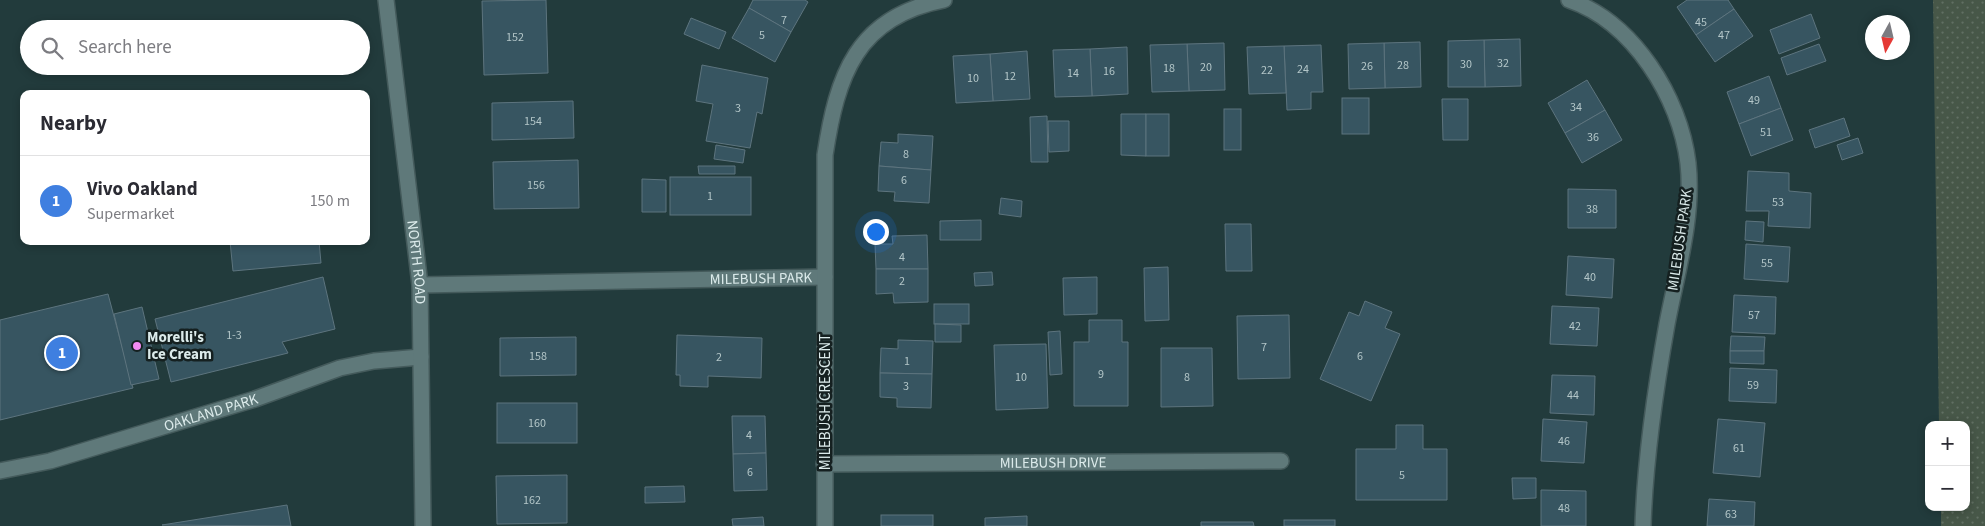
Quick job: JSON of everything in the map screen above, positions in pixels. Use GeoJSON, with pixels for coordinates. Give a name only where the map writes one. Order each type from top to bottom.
{"type":"FeatureCollection","features":[{"type":"Feature","properties":{"kind":"street","name":"NORTH ROAD"},"geometry":{"type":"LineString","coordinates":[[386,0],[420,286],[424,526]]}},
{"type":"Feature","properties":{"kind":"street","name":"MILEBUSH PARK"},"geometry":{"type":"LineString","coordinates":[[420,286],[825,278],[825,155],[831,116],[844,75],[863,41],[897,16],[944,0]]}},
{"type":"Feature","properties":{"kind":"street","name":"MILEBUSH PARK"},"geometry":{"type":"LineString","coordinates":[[1569,0],[1590,7],[1608,20],[1626,35],[1653,69],[1673,111],[1688,162],[1685,228],[1651,420],[1643,526]]}},
{"type":"Feature","properties":{"kind":"street","name":"MILEBUSH CRESCENT"},"geometry":{"type":"LineString","coordinates":[[825,278],[824,464],[826,526]]}},
{"type":"Feature","properties":{"kind":"street","name":"OAKLAND PARK"},"geometry":{"type":"LineString","coordinates":[[0,471],[50,460],[246,402],[340,368],[374,361],[421,357]]}},
{"type":"Feature","properties":{"kind":"street","name":"MILEBUSH DRIVE"},"geometry":{"type":"LineString","coordinates":[[824,464],[1281,461]]}},
{"type":"Feature","properties":{"kind":"green space"},"geometry":{"type":"Polygon","coordinates":[[[1933,0],[1985,0],[1985,526],[1941,526],[1941,511],[1970,511],[1970,421],[1939,421],[1933,0]]]}},
{"type":"Feature","properties":{"kind":"building"},"geometry":{"type":"Polygon","coordinates":[[[546,0],[548,73],[484,75],[482,1],[546,0]]]}},
{"type":"Feature","properties":{"kind":"building"},"geometry":{"type":"Polygon","coordinates":[[[753,0],[805,0],[808,2],[791,32],[749,8],[753,0]]]}},
{"type":"Feature","properties":{"kind":"building"},"geometry":{"type":"Polygon","coordinates":[[[1687,0],[1728,0],[1734,9],[1696,35],[1677,7],[1687,0]]]}},
{"type":"Feature","properties":{"kind":"building"},"geometry":{"type":"Polygon","coordinates":[[[749,8],[791,32],[775,62],[732,38],[749,8]]]}},
{"type":"Feature","properties":{"kind":"building"},"geometry":{"type":"Polygon","coordinates":[[[1734,9],[1753,36],[1715,62],[1696,35],[1734,9]]]}},
{"type":"Feature","properties":{"kind":"building"},"geometry":{"type":"Polygon","coordinates":[[[1811,14],[1820,38],[1779,54],[1770,30],[1811,14]]]}},
{"type":"Feature","properties":{"kind":"building"},"geometry":{"type":"Polygon","coordinates":[[[691,18],[726,32],[719,49],[684,34],[691,18]]]}},
{"type":"Feature","properties":{"kind":"building"},"geometry":{"type":"Polygon","coordinates":[[[1520,39],[1521,86],[1485,87],[1484,40],[1520,39]]]}},
{"type":"Feature","properties":{"kind":"building"},"geometry":{"type":"Polygon","coordinates":[[[1484,40],[1485,87],[1448,87],[1448,41],[1484,40]]]}},
{"type":"Feature","properties":{"kind":"building"},"geometry":{"type":"Polygon","coordinates":[[[1420,42],[1421,87],[1385,88],[1384,43],[1420,42]]]}},
{"type":"Feature","properties":{"kind":"building"},"geometry":{"type":"Polygon","coordinates":[[[1224,43],[1225,90],[1189,91],[1187,44],[1224,43]]]}},
{"type":"Feature","properties":{"kind":"building"},"geometry":{"type":"Polygon","coordinates":[[[1384,43],[1385,88],[1349,89],[1348,44],[1384,43]]]}},
{"type":"Feature","properties":{"kind":"building"},"geometry":{"type":"Polygon","coordinates":[[[1187,44],[1189,91],[1152,92],[1150,45],[1187,44]]]}},
{"type":"Feature","properties":{"kind":"building"},"geometry":{"type":"Polygon","coordinates":[[[1819,44],[1826,61],[1787,75],[1781,58],[1819,44]]]}},
{"type":"Feature","properties":{"kind":"building"},"geometry":{"type":"Polygon","coordinates":[[[1321,45],[1323,92],[1311,92],[1311,109],[1287,110],[1284,46],[1321,45]]]}},
{"type":"Feature","properties":{"kind":"building"},"geometry":{"type":"Polygon","coordinates":[[[1284,46],[1286,93],[1249,94],[1247,47],[1284,46]]]}},
{"type":"Feature","properties":{"kind":"building"},"geometry":{"type":"Polygon","coordinates":[[[1127,47],[1128,94],[1092,96],[1090,49],[1127,47]]]}},
{"type":"Feature","properties":{"kind":"building"},"geometry":{"type":"Polygon","coordinates":[[[1090,49],[1092,96],[1055,97],[1053,50],[1090,49]]]}},
{"type":"Feature","properties":{"kind":"building"},"geometry":{"type":"Polygon","coordinates":[[[1027,51],[1030,99],[993,101],[990,54],[1027,51]]]}},
{"type":"Feature","properties":{"kind":"building"},"geometry":{"type":"Polygon","coordinates":[[[990,54],[993,101],[956,103],[953,56],[990,54]]]}},
{"type":"Feature","properties":{"kind":"building"},"geometry":{"type":"Polygon","coordinates":[[[702,65],[768,78],[762,114],[757,112],[750,148],[706,141],[713,104],[696,101],[702,65]]]}},
{"type":"Feature","properties":{"kind":"building"},"geometry":{"type":"Polygon","coordinates":[[[1769,76],[1781,108],[1739,124],[1727,92],[1769,76]]]}},
{"type":"Feature","properties":{"kind":"building"},"geometry":{"type":"Polygon","coordinates":[[[1587,80],[1605,110],[1565,133],[1548,103],[1587,80]]]}},
{"type":"Feature","properties":{"kind":"building"},"geometry":{"type":"Polygon","coordinates":[[[1342,98],[1369,98],[1369,134],[1342,134],[1342,98]]]}},
{"type":"Feature","properties":{"kind":"building"},"geometry":{"type":"Polygon","coordinates":[[[1442,99],[1468,99],[1468,140],[1443,140],[1442,99]]]}},
{"type":"Feature","properties":{"kind":"building"},"geometry":{"type":"Polygon","coordinates":[[[573,101],[574,138],[492,140],[492,103],[573,101]]]}},
{"type":"Feature","properties":{"kind":"building"},"geometry":{"type":"Polygon","coordinates":[[[1781,108],[1793,140],[1751,156],[1739,124],[1781,108]]]}},
{"type":"Feature","properties":{"kind":"building"},"geometry":{"type":"Polygon","coordinates":[[[1224,109],[1241,109],[1241,150],[1224,150],[1224,109]]]}},
{"type":"Feature","properties":{"kind":"building"},"geometry":{"type":"Polygon","coordinates":[[[1605,110],[1622,140],[1582,163],[1565,133],[1605,110]]]}},
{"type":"Feature","properties":{"kind":"building"},"geometry":{"type":"Polygon","coordinates":[[[1121,114],[1146,114],[1146,156],[1121,155],[1121,114]]]}},
{"type":"Feature","properties":{"kind":"building"},"geometry":{"type":"Polygon","coordinates":[[[1146,114],[1169,114],[1169,156],[1146,156],[1146,114]]]}},
{"type":"Feature","properties":{"kind":"building"},"geometry":{"type":"Polygon","coordinates":[[[1047,116],[1048,162],[1031,162],[1030,117],[1047,116]]]}},
{"type":"Feature","properties":{"kind":"building"},"geometry":{"type":"Polygon","coordinates":[[[1844,118],[1850,136],[1815,148],[1809,130],[1844,118]]]}},
{"type":"Feature","properties":{"kind":"building"},"geometry":{"type":"Polygon","coordinates":[[[1048,121],[1069,121],[1069,151],[1049,152],[1048,121]]]}},
{"type":"Feature","properties":{"kind":"building"},"geometry":{"type":"Polygon","coordinates":[[[898,134],[933,136],[931,170],[879,166],[881,142],[898,143],[898,134]]]}},
{"type":"Feature","properties":{"kind":"building"},"geometry":{"type":"Polygon","coordinates":[[[1858,138],[1863,153],[1842,160],[1837,145],[1858,138]]]}},
{"type":"Feature","properties":{"kind":"building"},"geometry":{"type":"Polygon","coordinates":[[[716,145],[745,150],[743,163],[714,159],[716,145]]]}},
{"type":"Feature","properties":{"kind":"building"},"geometry":{"type":"Polygon","coordinates":[[[578,160],[579,208],[494,209],[493,162],[578,160]]]}},
{"type":"Feature","properties":{"kind":"building"},"geometry":{"type":"Polygon","coordinates":[[[698,166],[735,166],[735,174],[699,174],[698,166]]]}},
{"type":"Feature","properties":{"kind":"building"},"geometry":{"type":"Polygon","coordinates":[[[879,166],[931,170],[929,203],[894,201],[895,192],[878,191],[879,166]]]}},
{"type":"Feature","properties":{"kind":"building"},"geometry":{"type":"Polygon","coordinates":[[[1748,171],[1789,173],[1789,191],[1811,193],[1810,228],[1768,226],[1769,211],[1746,211],[1748,171]]]}},
{"type":"Feature","properties":{"kind":"building"},"geometry":{"type":"Polygon","coordinates":[[[670,177],[751,177],[751,215],[670,215],[670,177]]]}},
{"type":"Feature","properties":{"kind":"building"},"geometry":{"type":"Polygon","coordinates":[[[642,179],[666,180],[666,212],[642,212],[642,179]]]}},
{"type":"Feature","properties":{"kind":"building"},"geometry":{"type":"Polygon","coordinates":[[[1568,189],[1616,190],[1616,228],[1568,228],[1568,189]]]}},
{"type":"Feature","properties":{"kind":"building"},"geometry":{"type":"Polygon","coordinates":[[[1001,198],[1022,201],[1021,217],[999,214],[1001,198]]]}},
{"type":"Feature","properties":{"kind":"building"},"geometry":{"type":"Polygon","coordinates":[[[981,220],[981,240],[940,240],[940,221],[981,220]]]}},
{"type":"Feature","properties":{"kind":"building"},"geometry":{"type":"Polygon","coordinates":[[[1746,221],[1764,222],[1763,242],[1745,240],[1746,221]]]}},
{"type":"Feature","properties":{"kind":"building"},"geometry":{"type":"Polygon","coordinates":[[[1225,224],[1251,224],[1252,271],[1226,271],[1225,224]]]}},
{"type":"Feature","properties":{"kind":"building"},"geometry":{"type":"Polygon","coordinates":[[[927,235],[928,269],[876,269],[875,244],[893,244],[892,236],[927,235]]]}},
{"type":"Feature","properties":{"kind":"building"},"geometry":{"type":"Polygon","coordinates":[[[1746,244],[1790,247],[1788,282],[1744,279],[1746,244]]]}},
{"type":"Feature","properties":{"kind":"building"},"geometry":{"type":"Polygon","coordinates":[[[230,245],[319,245],[321,263],[233,271],[230,245]]]}},
{"type":"Feature","properties":{"kind":"building"},"geometry":{"type":"Polygon","coordinates":[[[1568,256],[1614,259],[1612,298],[1566,295],[1568,256]]]}},
{"type":"Feature","properties":{"kind":"building"},"geometry":{"type":"Polygon","coordinates":[[[1168,267],[1169,320],[1145,321],[1144,268],[1168,267]]]}},
{"type":"Feature","properties":{"kind":"building"},"geometry":{"type":"Polygon","coordinates":[[[876,269],[928,269],[928,302],[894,303],[893,293],[876,294],[876,269]]]}},
{"type":"Feature","properties":{"kind":"building"},"geometry":{"type":"Polygon","coordinates":[[[992,272],[993,285],[975,286],[974,273],[992,272]]]}},
{"type":"Feature","properties":{"kind":"building"},"geometry":{"type":"Polygon","coordinates":[[[323,277],[335,329],[282,342],[288,353],[171,382],[155,319],[323,277]]]}},
{"type":"Feature","properties":{"kind":"building"},"geometry":{"type":"Polygon","coordinates":[[[1097,277],[1097,314],[1064,315],[1063,278],[1097,277]]]}},
{"type":"Feature","properties":{"kind":"building"},"geometry":{"type":"Polygon","coordinates":[[[108,294],[133,388],[0,420],[0,320],[108,294]]]}},
{"type":"Feature","properties":{"kind":"building"},"geometry":{"type":"Polygon","coordinates":[[[1734,295],[1776,297],[1775,334],[1732,332],[1734,295]]]}},
{"type":"Feature","properties":{"kind":"building"},"geometry":{"type":"Polygon","coordinates":[[[1365,301],[1392,312],[1385,328],[1400,334],[1371,401],[1320,379],[1349,312],[1359,316],[1365,301]]]}},
{"type":"Feature","properties":{"kind":"building"},"geometry":{"type":"Polygon","coordinates":[[[934,304],[969,304],[969,324],[934,324],[934,304]]]}},
{"type":"Feature","properties":{"kind":"building"},"geometry":{"type":"Polygon","coordinates":[[[1552,306],[1599,308],[1597,346],[1550,344],[1552,306]]]}},
{"type":"Feature","properties":{"kind":"building","name":"Morelli's Ice Cream"},"geometry":{"type":"Polygon","coordinates":[[[142,307],[159,379],[131,385],[114,314],[142,307]]]}},
{"type":"Feature","properties":{"kind":"building"},"geometry":{"type":"Polygon","coordinates":[[[1289,315],[1290,378],[1238,379],[1237,316],[1289,315]]]}},
{"type":"Feature","properties":{"kind":"building"},"geometry":{"type":"Polygon","coordinates":[[[1089,320],[1122,320],[1122,342],[1128,342],[1128,406],[1074,406],[1074,342],[1089,342],[1089,320]]]}},
{"type":"Feature","properties":{"kind":"building"},"geometry":{"type":"Polygon","coordinates":[[[935,324],[961,325],[961,342],[935,342],[935,324]]]}},
{"type":"Feature","properties":{"kind":"building"},"geometry":{"type":"Polygon","coordinates":[[[1060,331],[1062,374],[1050,375],[1048,332],[1060,331]]]}},
{"type":"Feature","properties":{"kind":"building"},"geometry":{"type":"Polygon","coordinates":[[[677,335],[762,338],[761,378],[708,376],[708,387],[680,386],[680,375],[676,375],[677,335]]]}},
{"type":"Feature","properties":{"kind":"building"},"geometry":{"type":"Polygon","coordinates":[[[1731,336],[1765,337],[1764,351],[1730,351],[1731,336]]]}},
{"type":"Feature","properties":{"kind":"building"},"geometry":{"type":"Polygon","coordinates":[[[576,337],[576,375],[500,376],[500,338],[576,337]]]}},
{"type":"Feature","properties":{"kind":"building"},"geometry":{"type":"Polygon","coordinates":[[[898,340],[933,341],[932,374],[880,373],[881,348],[898,349],[898,340]]]}},
{"type":"Feature","properties":{"kind":"building"},"geometry":{"type":"Polygon","coordinates":[[[1046,344],[1048,408],[996,410],[994,345],[1046,344]]]}},
{"type":"Feature","properties":{"kind":"building"},"geometry":{"type":"Polygon","coordinates":[[[1161,348],[1212,348],[1213,406],[1161,407],[1161,348]]]}},
{"type":"Feature","properties":{"kind":"building"},"geometry":{"type":"Polygon","coordinates":[[[1730,351],[1764,351],[1764,364],[1730,363],[1730,351]]]}},
{"type":"Feature","properties":{"kind":"building"},"geometry":{"type":"Polygon","coordinates":[[[1730,368],[1777,370],[1776,403],[1729,401],[1730,368]]]}},
{"type":"Feature","properties":{"kind":"building"},"geometry":{"type":"Polygon","coordinates":[[[880,373],[932,374],[931,408],[897,407],[897,398],[880,397],[880,373]]]}},
{"type":"Feature","properties":{"kind":"building"},"geometry":{"type":"Polygon","coordinates":[[[1552,375],[1595,376],[1594,415],[1550,413],[1552,375]]]}},
{"type":"Feature","properties":{"kind":"building"},"geometry":{"type":"Polygon","coordinates":[[[497,403],[577,403],[577,443],[497,443],[497,403]]]}},
{"type":"Feature","properties":{"kind":"building"},"geometry":{"type":"Polygon","coordinates":[[[732,416],[765,416],[766,453],[733,454],[732,416]]]}},
{"type":"Feature","properties":{"kind":"building"},"geometry":{"type":"Polygon","coordinates":[[[1543,419],[1587,422],[1584,463],[1541,461],[1543,419]]]}},
{"type":"Feature","properties":{"kind":"building"},"geometry":{"type":"Polygon","coordinates":[[[1718,419],[1765,423],[1760,477],[1713,473],[1718,419]]]}},
{"type":"Feature","properties":{"kind":"building"},"geometry":{"type":"Polygon","coordinates":[[[1396,425],[1423,425],[1423,449],[1447,449],[1447,500],[1356,500],[1356,449],[1396,449],[1396,425]]]}},
{"type":"Feature","properties":{"kind":"building"},"geometry":{"type":"Polygon","coordinates":[[[766,453],[767,490],[734,491],[733,454],[766,453]]]}},
{"type":"Feature","properties":{"kind":"building"},"geometry":{"type":"Polygon","coordinates":[[[567,475],[567,523],[497,524],[496,476],[567,475]]]}},
{"type":"Feature","properties":{"kind":"building"},"geometry":{"type":"Polygon","coordinates":[[[1512,478],[1536,478],[1536,498],[1513,499],[1512,478]]]}},
{"type":"Feature","properties":{"kind":"building"},"geometry":{"type":"Polygon","coordinates":[[[684,486],[685,502],[645,503],[645,487],[684,486]]]}},
{"type":"Feature","properties":{"kind":"building"},"geometry":{"type":"Polygon","coordinates":[[[1541,490],[1586,491],[1586,526],[1541,526],[1541,490]]]}},
{"type":"Feature","properties":{"kind":"building"},"geometry":{"type":"Polygon","coordinates":[[[1709,499],[1755,502],[1754,526],[1707,526],[1709,499]]]}},
{"type":"Feature","properties":{"kind":"building"},"geometry":{"type":"Polygon","coordinates":[[[287,505],[291,526],[162,525],[287,505]]]}},
{"type":"Feature","properties":{"kind":"building"},"geometry":{"type":"Polygon","coordinates":[[[881,515],[933,515],[933,526],[881,526],[881,515]]]}},
{"type":"Feature","properties":{"kind":"building"},"geometry":{"type":"Polygon","coordinates":[[[1027,516],[1027,526],[985,526],[985,518],[1027,516]]]}},
{"type":"Feature","properties":{"kind":"building"},"geometry":{"type":"Polygon","coordinates":[[[763,517],[764,526],[733,526],[732,519],[763,517]]]}},
{"type":"Feature","properties":{"kind":"building"},"geometry":{"type":"Polygon","coordinates":[[[1284,520],[1335,520],[1335,526],[1284,526],[1284,520]]]}},
{"type":"Feature","properties":{"kind":"building"},"geometry":{"type":"Polygon","coordinates":[[[1201,522],[1253,522],[1254,526],[1201,526],[1201,522]]]}},
{"type":"Feature","properties":{"kind":"place","name":"Morelli's Ice Cream"},"geometry":{"type":"Point","coordinates":[137,346]}},
{"type":"Feature","properties":{"kind":"place","name":"Vivo Oakland"},"geometry":{"type":"Point","coordinates":[62,353]}}]}
